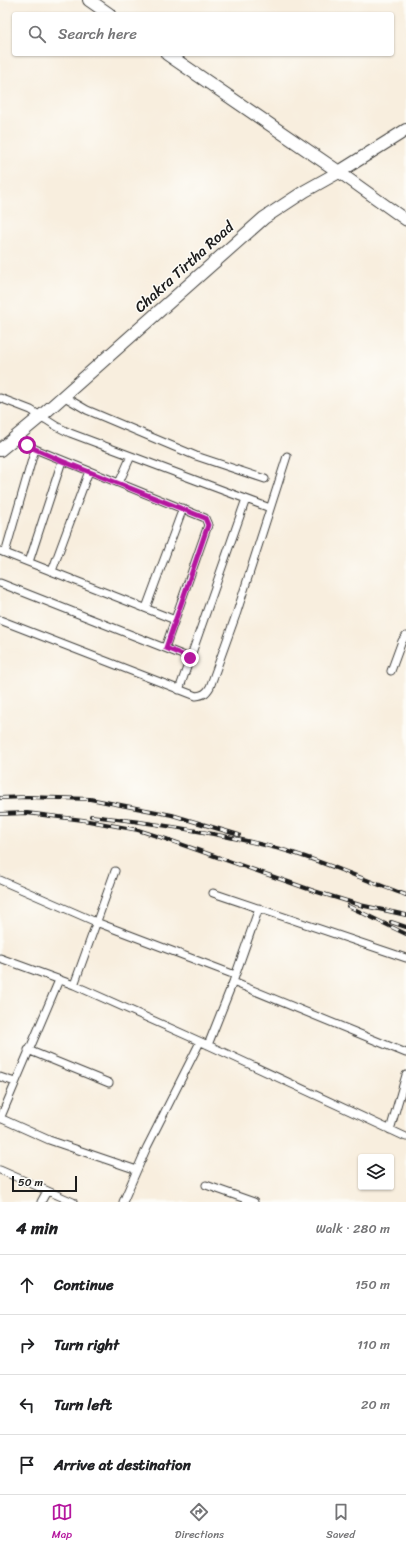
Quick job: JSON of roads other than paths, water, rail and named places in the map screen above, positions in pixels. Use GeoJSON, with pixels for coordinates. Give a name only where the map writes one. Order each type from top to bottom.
{"type":"FeatureCollection","features":[{"type":"Feature","properties":{"kind":"main road"},"geometry":{"type":"LineString","coordinates":[[89,0],[106,12]]}},
{"type":"Feature","properties":{"kind":"main road"},"geometry":{"type":"LineString","coordinates":[[170,56],[406,220]]}},
{"type":"Feature","properties":{"kind":"main road","name":"Chakra Tirtha Road"},"geometry":{"type":"LineString","coordinates":[[0,450],[40,417],[264,218],[305,191],[339,172],[406,130]]}},
{"type":"Feature","properties":{"kind":"street"},"geometry":{"type":"LineString","coordinates":[[63,396],[80,407],[182,450],[265,479]]}},
{"type":"Feature","properties":{"kind":"street"},"geometry":{"type":"LineString","coordinates":[[0,398],[21,406],[70,433],[270,508]]}},
{"type":"Feature","properties":{"kind":"street"},"geometry":{"type":"LineString","coordinates":[[16,436],[35,449],[62,461],[205,518],[208,525],[166,648]]}},
{"type":"Feature","properties":{"kind":"street"},"geometry":{"type":"LineString","coordinates":[[35,449],[2,552],[175,620]]}},
{"type":"Feature","properties":{"kind":"street"},"geometry":{"type":"LineString","coordinates":[[119,483],[131,456]]}},
{"type":"Feature","properties":{"kind":"street"},"geometry":{"type":"LineString","coordinates":[[0,620],[179,690],[196,696],[202,695],[210,688],[237,612],[287,456]]}},
{"type":"Feature","properties":{"kind":"street"},"geometry":{"type":"LineString","coordinates":[[29,562],[62,461]]}},
{"type":"Feature","properties":{"kind":"street"},"geometry":{"type":"LineString","coordinates":[[52,571],[89,471]]}},
{"type":"Feature","properties":{"kind":"street"},"geometry":{"type":"LineString","coordinates":[[179,690],[246,499]]}},
{"type":"Feature","properties":{"kind":"street"},"geometry":{"type":"LineString","coordinates":[[146,608],[183,508]]}},
{"type":"Feature","properties":{"kind":"street"},"geometry":{"type":"LineString","coordinates":[[0,583],[190,658]]}},
{"type":"Feature","properties":{"kind":"street"},"geometry":{"type":"LineString","coordinates":[[391,671],[402,641],[406,636]]}},
{"type":"Feature","properties":{"kind":"street"},"geometry":{"type":"LineString","coordinates":[[74,985],[116,871]]}},
{"type":"Feature","properties":{"kind":"street"},"geometry":{"type":"LineString","coordinates":[[0,880],[96,922],[235,975]]}},
{"type":"Feature","properties":{"kind":"street"},"geometry":{"type":"LineString","coordinates":[[213,893],[406,958]]}},
{"type":"Feature","properties":{"kind":"street"},"geometry":{"type":"LineString","coordinates":[[208,1045],[233,982],[259,908]]}},
{"type":"Feature","properties":{"kind":"street"},"geometry":{"type":"LineString","coordinates":[[0,958],[74,985],[208,1045],[406,1137]]}},
{"type":"Feature","properties":{"kind":"street"},"geometry":{"type":"LineString","coordinates":[[59,980],[0,1118],[49,1140],[137,1170]]}},
{"type":"Feature","properties":{"kind":"street"},"geometry":{"type":"LineString","coordinates":[[233,982],[406,1052]]}},
{"type":"Feature","properties":{"kind":"street"},"geometry":{"type":"LineString","coordinates":[[123,1202],[137,1170],[200,1042]]}},
{"type":"Feature","properties":{"kind":"street"},"geometry":{"type":"LineString","coordinates":[[28,1050],[109,1083]]}},
{"type":"Feature","properties":{"kind":"street"},"geometry":{"type":"LineString","coordinates":[[0,1077],[15,1082]]}},
{"type":"Feature","properties":{"kind":"street"},"geometry":{"type":"LineString","coordinates":[[390,1130],[406,1077]]}},
{"type":"Feature","properties":{"kind":"street"},"geometry":{"type":"LineString","coordinates":[[0,1170],[73,1202]]}},
{"type":"Feature","properties":{"kind":"street"},"geometry":{"type":"LineString","coordinates":[[206,1185],[254,1202]]}},
{"type":"Feature","properties":{"kind":"street"},"geometry":{"type":"LineString","coordinates":[[41,1202],[47,1191]]}},
{"type":"Feature","properties":{"kind":"railway"},"geometry":{"type":"LineString","coordinates":[[0,798],[27,797],[90,799],[172,815],[239,835]]}},
{"type":"Feature","properties":{"kind":"railway"},"geometry":{"type":"LineString","coordinates":[[0,814],[27,813],[83,820],[138,830],[314,891],[360,905],[406,915]]}},
{"type":"Feature","properties":{"kind":"railway"},"geometry":{"type":"LineString","coordinates":[[91,816],[187,829],[280,849],[328,865],[406,895]]}},
{"type":"Feature","properties":{"kind":"railway"},"geometry":{"type":"LineString","coordinates":[[348,906],[406,934]]}},
{"type":"Feature","properties":{"kind":"railway"},"geometry":{"type":"LineString","coordinates":[[391,922],[406,927]]}}]}
